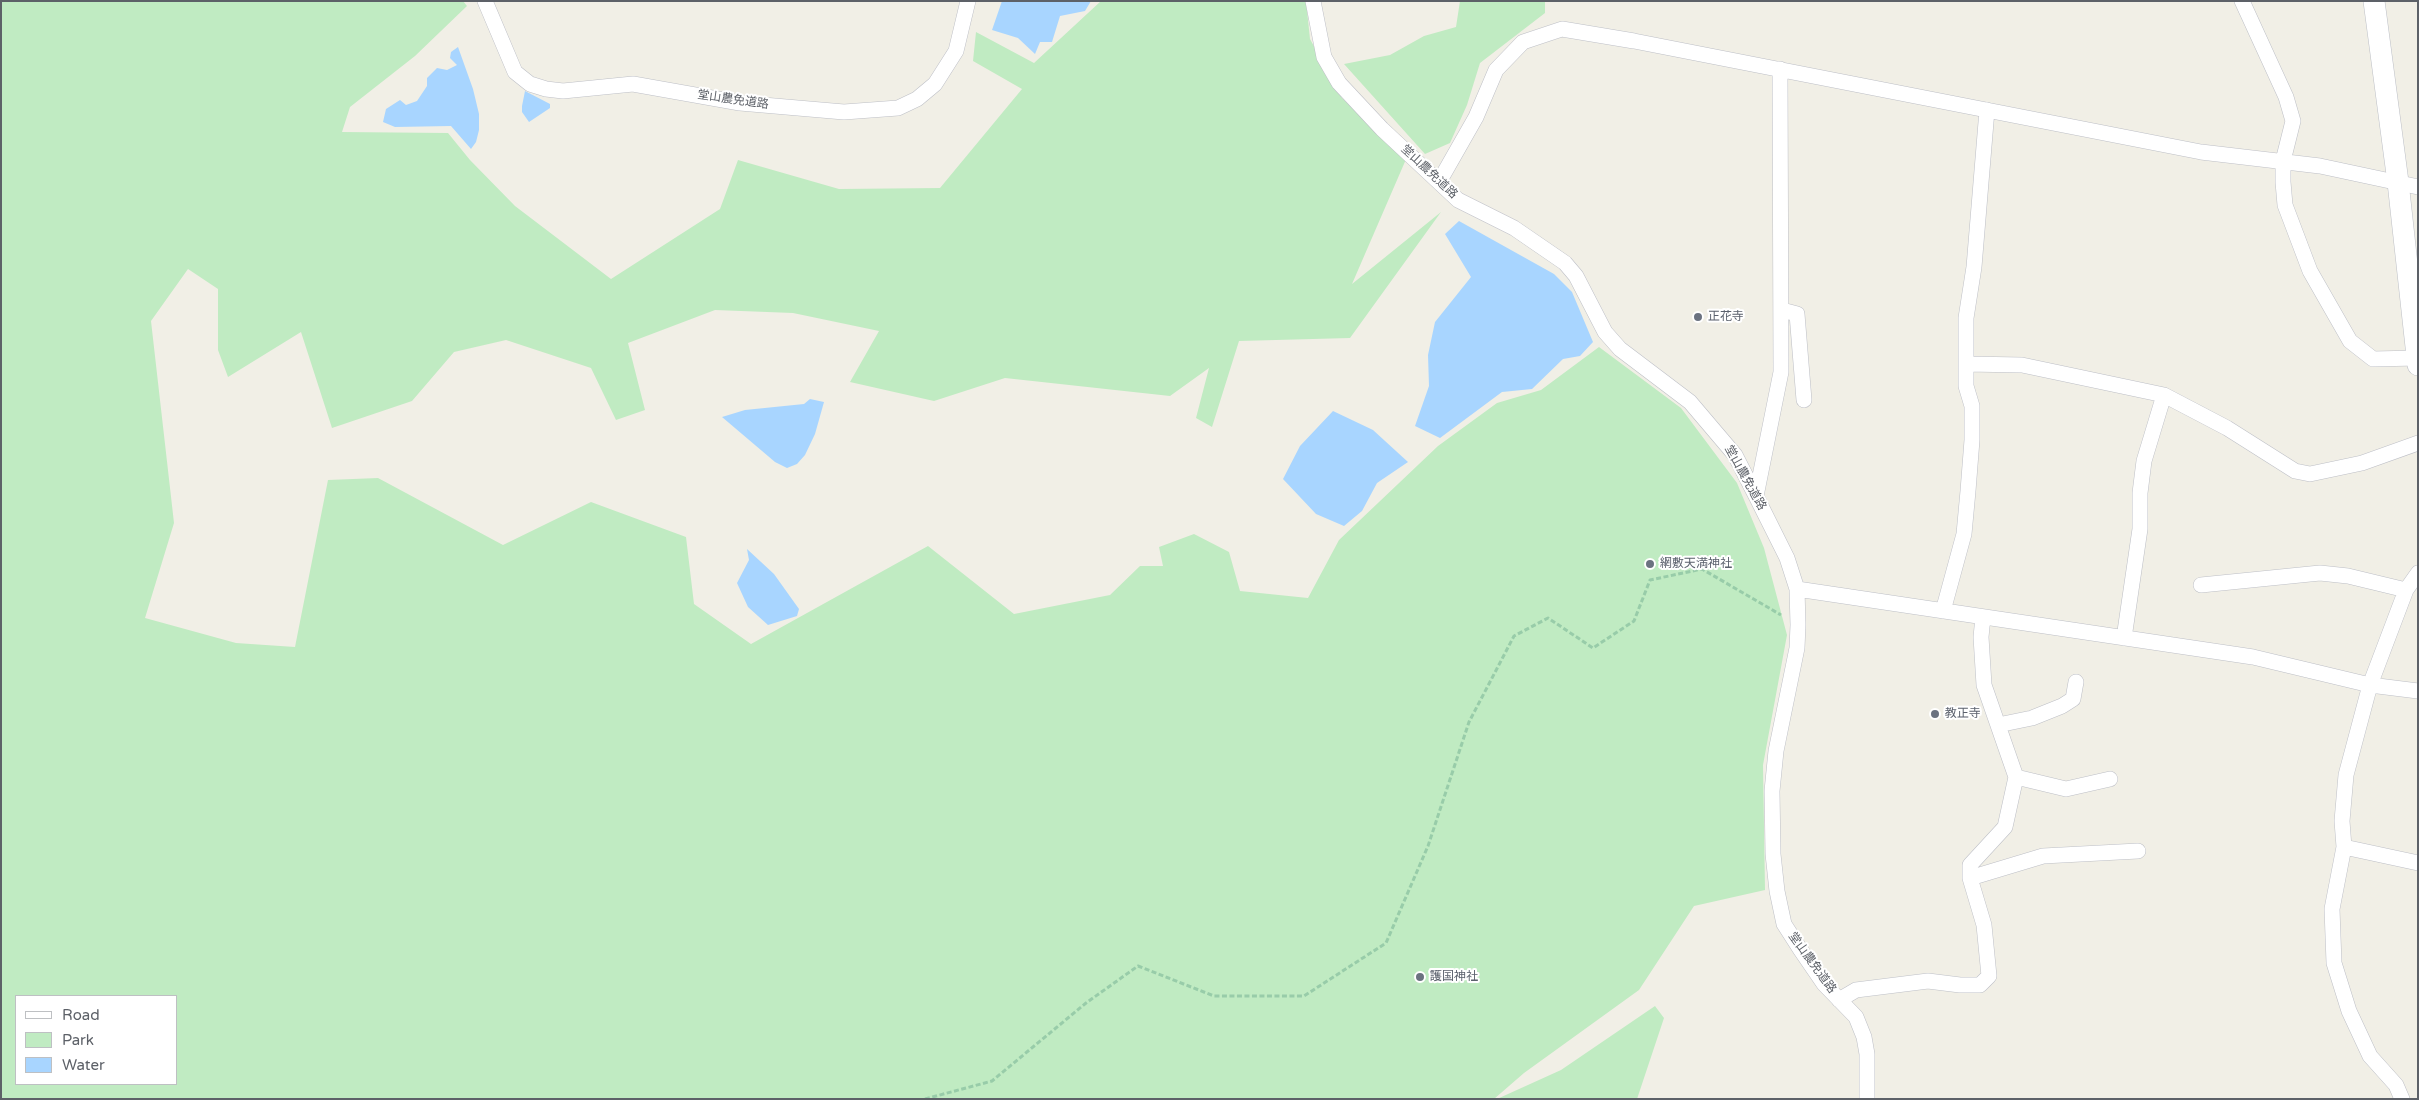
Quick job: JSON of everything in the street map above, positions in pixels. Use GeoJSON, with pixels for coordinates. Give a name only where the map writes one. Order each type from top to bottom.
{"type":"FeatureCollection","features":[{"type":"Feature","properties":{"kind":"street","name":"堂山農免道路"},"geometry":{"type":"LineString","coordinates":[[485,1],[515,72],[530,84],[546,89],[563,91],[633,84],[740,103],[844,112],[898,108],[917,99],[935,84],[956,51],[968,1]]}},
{"type":"Feature","properties":{"kind":"street","name":"堂山農免道路"},"geometry":{"type":"LineString","coordinates":[[1313,1],[1324,57],[1339,83],[1382,129],[1458,200],[1514,228],[1566,263],[1576,276],[1605,332],[1620,349],[1690,402],[1735,455],[1756,496],[1787,558],[1797,589],[1797,648],[1776,751],[1772,791],[1773,854],[1776,882],[1784,924],[1824,984],[1856,1017],[1868,1054],[1867,1099]]}},
{"type":"Feature","properties":{"kind":"street"},"geometry":{"type":"LineString","coordinates":[[2242,1],[2286,96],[2293,121],[2283,161],[2283,182],[2288,213],[2310,271],[2350,341],[2373,359],[2417,361],[2408,184],[2374,1]]}},
{"type":"Feature","properties":{"kind":"street"},"geometry":{"type":"LineString","coordinates":[[1439,182],[1476,117],[1496,70],[1523,42],[1562,29],[1780,69],[2201,152],[2283,161],[2408,184]]}},
{"type":"Feature","properties":{"kind":"street"},"geometry":{"type":"LineString","coordinates":[[1756,496],[1780,372],[1782,310],[1780,69]]}},
{"type":"Feature","properties":{"kind":"street"},"geometry":{"type":"LineString","coordinates":[[1943,611],[1964,534],[1972,440],[1972,406],[1966,386],[1966,318],[1974,267],[1987,110]]}},
{"type":"Feature","properties":{"kind":"street"},"geometry":{"type":"LineString","coordinates":[[1782,310],[1797,314],[1804,400]]}},
{"type":"Feature","properties":{"kind":"street"},"geometry":{"type":"LineString","coordinates":[[1967,364],[2022,365],[2164,395],[2227,428],[2295,471],[2310,474],[2362,463],[2418,443]]}},
{"type":"Feature","properties":{"kind":"street"},"geometry":{"type":"LineString","coordinates":[[2124,638],[2140,529],[2140,493],[2144,461],[2164,395]]}},
{"type":"Feature","properties":{"kind":"street"},"geometry":{"type":"LineString","coordinates":[[2201,585],[2320,573],[2348,576],[2406,590]]}},
{"type":"Feature","properties":{"kind":"street"},"geometry":{"type":"LineString","coordinates":[[2402,1099],[2396,1085],[2370,1056],[2349,1012],[2334,963],[2332,909],[2344,847],[2342,821],[2346,775],[2370,685],[2406,590],[2418,573]]}},
{"type":"Feature","properties":{"kind":"street"},"geometry":{"type":"LineString","coordinates":[[1797,589],[2253,657],[2370,685],[2418,691]]}},
{"type":"Feature","properties":{"kind":"street"},"geometry":{"type":"LineString","coordinates":[[1839,1000],[1856,990],[1928,982],[1980,985],[1989,976],[1984,926],[1970,878],[1970,865],[2005,827],[2016,777],[1984,685],[1981,637],[1983,617]]}},
{"type":"Feature","properties":{"kind":"street"},"geometry":{"type":"LineString","coordinates":[[1998,726],[2032,718],[2062,706],[2073,699],[2076,682]]}},
{"type":"Feature","properties":{"kind":"street"},"geometry":{"type":"LineString","coordinates":[[2016,777],[2066,789],[2110,779]]}},
{"type":"Feature","properties":{"kind":"street"},"geometry":{"type":"LineString","coordinates":[[2344,847],[2418,863]]}},
{"type":"Feature","properties":{"kind":"street"},"geometry":{"type":"LineString","coordinates":[[1970,878],[2043,856],[2138,851]]}},
{"type":"Feature","properties":{"kind":"path"},"geometry":{"type":"LineString","coordinates":[[926,1099],[992,1082],[1086,1003],[1138,966],[1214,996],[1304,996],[1386,943],[1428,846],[1469,722],[1514,636],[1548,618],[1593,648],[1634,621],[1650,580],[1702,569],[1798,625]]}},
{"type":"Feature","properties":{"kind":"green space"},"geometry":{"type":"Polygon","coordinates":[[[1,1],[463,1],[467,6],[415,56],[350,107],[342,132],[448,133],[470,160],[515,206],[611,279],[720,209],[738,160],[839,189],[940,188],[1022,89],[973,61],[976,32],[1034,63],[1101,1],[1306,1],[1310,39],[1342,98],[1407,157],[1352,284],[1441,212],[1350,338],[1239,341],[1212,427],[1196,418],[1209,368],[1170,396],[1005,378],[934,401],[850,382],[879,331],[793,313],[715,310],[628,343],[645,410],[616,420],[591,368],[506,340],[454,352],[412,401],[332,428],[301,332],[228,377],[218,350],[218,289],[188,269],[151,321],[174,523],[145,618],[236,643],[295,647],[328,480],[378,478],[503,545],[591,502],[686,537],[694,604],[751,644],[928,546],[1014,614],[1110,595],[1140,566],[1163,566],[1159,547],[1194,534],[1229,552],[1240,591],[1308,598],[1339,540],[1438,446],[1497,403],[1541,390],[1599,347],[1681,408],[1737,483],[1764,548],[1787,635],[1763,765],[1765,890],[1694,906],[1639,990],[1524,1073],[1494,1099],[1,1099],[1,1]]]}},
{"type":"Feature","properties":{"kind":"green space"},"geometry":{"type":"Polygon","coordinates":[[[1460,1],[1545,1],[1545,13],[1480,63],[1467,105],[1450,143],[1425,154],[1344,64],[1390,55],[1424,36],[1456,27],[1460,1]]]}},
{"type":"Feature","properties":{"kind":"green space"},"geometry":{"type":"Polygon","coordinates":[[[1655,1006],[1664,1018],[1637,1099],[1497,1099],[1561,1070],[1655,1006]]]}},
{"type":"Feature","properties":{"kind":"water"},"geometry":{"type":"Polygon","coordinates":[[[1002,1],[1091,1],[1085,11],[1060,16],[1052,42],[1040,42],[1035,54],[1018,38],[992,30],[1002,1]]]}},
{"type":"Feature","properties":{"kind":"water"},"geometry":{"type":"Polygon","coordinates":[[[458,47],[473,89],[479,114],[479,130],[476,142],[471,149],[451,126],[395,127],[383,122],[386,109],[400,100],[406,105],[417,101],[427,86],[427,78],[437,68],[447,70],[457,65],[450,58],[451,52],[458,47]]]}},
{"type":"Feature","properties":{"kind":"water"},"geometry":{"type":"Polygon","coordinates":[[[525,91],[550,104],[550,108],[529,122],[522,112],[525,91]]]}},
{"type":"Feature","properties":{"kind":"water"},"geometry":{"type":"Polygon","coordinates":[[[1459,221],[1554,274],[1572,292],[1593,342],[1580,356],[1563,359],[1532,389],[1502,392],[1440,438],[1415,426],[1429,386],[1428,355],[1435,322],[1471,277],[1445,234],[1459,221]]]}},
{"type":"Feature","properties":{"kind":"water"},"geometry":{"type":"Polygon","coordinates":[[[810,399],[824,402],[815,434],[805,455],[797,464],[787,468],[775,462],[722,417],[745,410],[804,404],[810,399]]]}},
{"type":"Feature","properties":{"kind":"water"},"geometry":{"type":"Polygon","coordinates":[[[1333,411],[1373,430],[1408,462],[1377,483],[1362,511],[1344,526],[1316,514],[1283,479],[1300,446],[1333,411]]]}},
{"type":"Feature","properties":{"kind":"water"},"geometry":{"type":"Polygon","coordinates":[[[747,549],[774,574],[799,609],[797,616],[768,625],[748,607],[737,583],[749,560],[747,549]]]}},
{"type":"Feature","properties":{"kind":"place","name":"正花寺"},"geometry":{"type":"Point","coordinates":[1698,317]}},
{"type":"Feature","properties":{"kind":"place","name":"網敷天満神社"},"geometry":{"type":"Point","coordinates":[1650,564]}},
{"type":"Feature","properties":{"kind":"place","name":"教正寺"},"geometry":{"type":"Point","coordinates":[1935,714]}},
{"type":"Feature","properties":{"kind":"place","name":"護国神社"},"geometry":{"type":"Point","coordinates":[1420,977]}}]}
